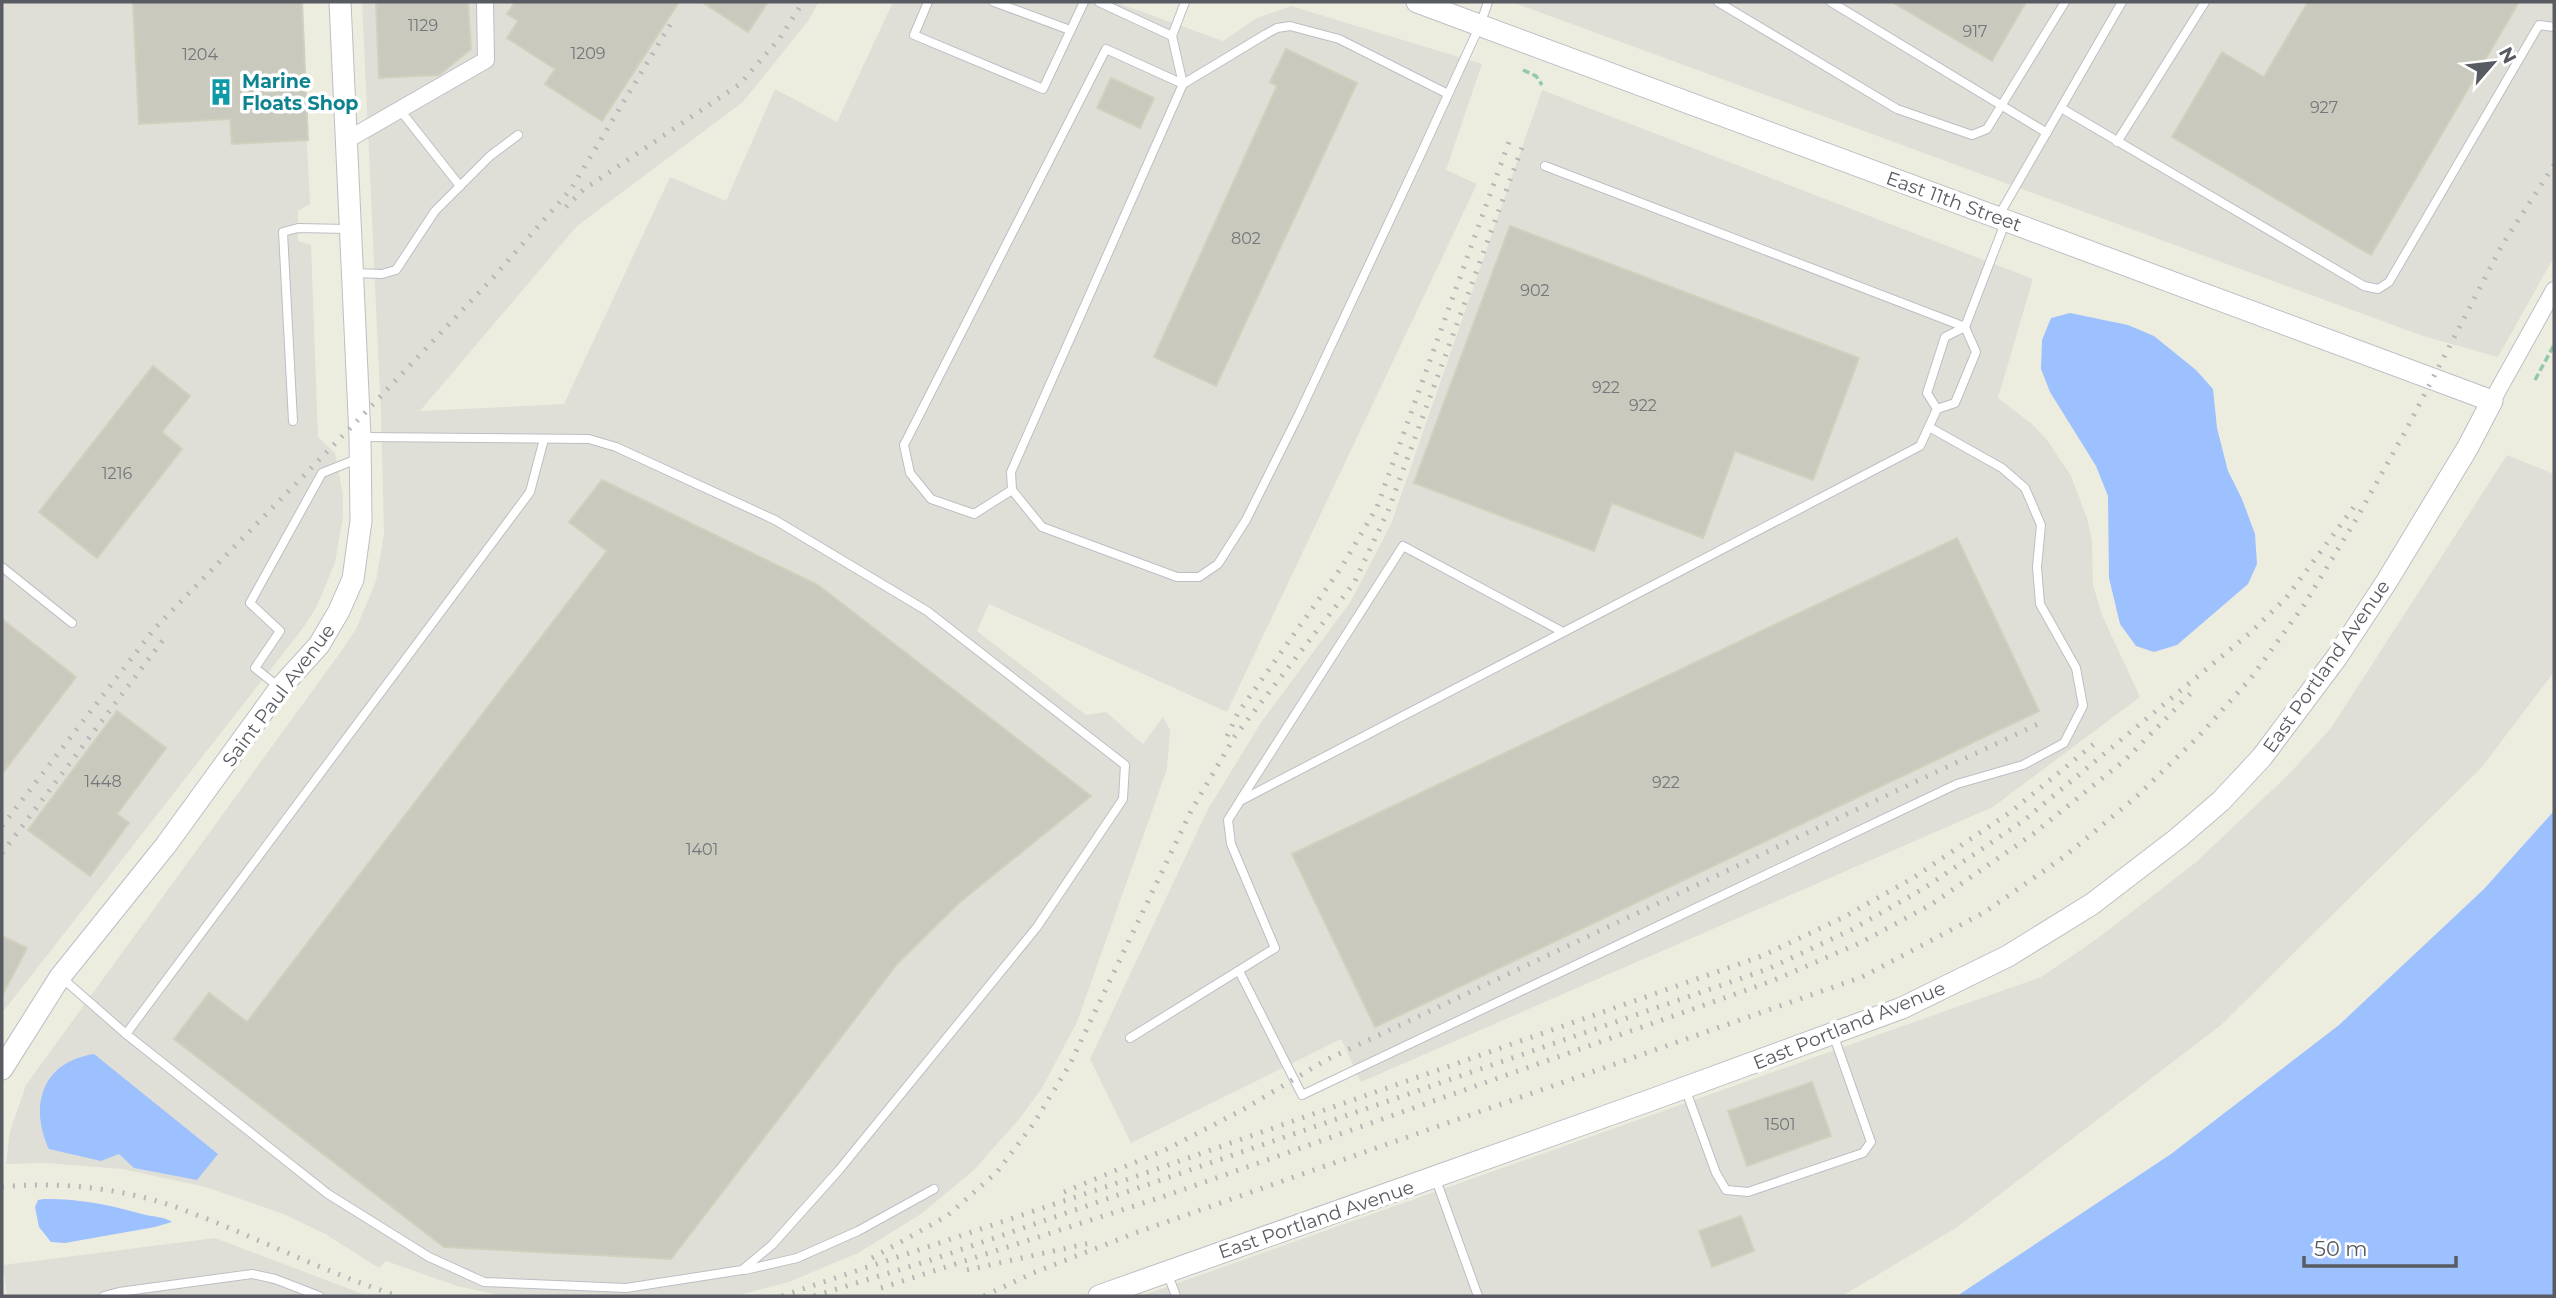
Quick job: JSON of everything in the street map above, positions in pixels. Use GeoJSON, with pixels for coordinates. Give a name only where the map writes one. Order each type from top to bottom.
{"type":"FeatureCollection","features":[{"type":"Feature","properties":{"kind":"street","name":"Saint Paul Avenue"},"geometry":{"type":"LineString","coordinates":[[2,1069],[60,977],[166,845],[280,688],[319,645],[339,611],[353,579],[361,521],[360,447],[340,2]]}},
{"type":"Feature","properties":{"kind":"street"},"geometry":{"type":"LineString","coordinates":[[347,140],[486,60],[485,2]]}},
{"type":"Feature","properties":{"kind":"street","name":"East 11th Street"},"geometry":{"type":"LineString","coordinates":[[1417,2],[2492,401]]}},
{"type":"Feature","properties":{"kind":"street","name":"East Portland Avenue"},"geometry":{"type":"LineString","coordinates":[[1099,1296],[1902,1008],[2008,956],[2128,878],[2221,801],[2262,757],[2337,657],[2468,447],[2554,290]]}},
{"type":"Feature","properties":{"kind":"lane"},"geometry":{"type":"LineString","coordinates":[[928,2],[914,35],[1043,89],[1084,2]]}},
{"type":"Feature","properties":{"kind":"lane"},"geometry":{"type":"LineString","coordinates":[[994,2],[1070,30]]}},
{"type":"Feature","properties":{"kind":"lane"},"geometry":{"type":"LineString","coordinates":[[1099,2],[1172,36]]}},
{"type":"Feature","properties":{"kind":"lane"},"geometry":{"type":"LineString","coordinates":[[1183,84],[1172,36],[1185,2]]}},
{"type":"Feature","properties":{"kind":"lane"},"geometry":{"type":"LineString","coordinates":[[1448,94],[1339,39],[1290,26],[1277,28],[1183,84],[1011,472],[1012,491],[1042,527],[1177,577],[1199,577],[1218,564],[1246,520],[1299,414],[1448,94],[1480,25],[1488,2]]}},
{"type":"Feature","properties":{"kind":"lane"},"geometry":{"type":"LineString","coordinates":[[1718,2],[1897,109],[1972,135],[1987,129],[2065,2]]}},
{"type":"Feature","properties":{"kind":"lane"},"geometry":{"type":"LineString","coordinates":[[1831,2],[2047,133]]}},
{"type":"Feature","properties":{"kind":"lane"},"geometry":{"type":"LineString","coordinates":[[1240,801],[1920,446],[1937,409],[1955,403],[1976,352],[1965,327],[2002,218],[2122,2]]}},
{"type":"Feature","properties":{"kind":"lane"},"geometry":{"type":"LineString","coordinates":[[2117,142],[2205,2]]}},
{"type":"Feature","properties":{"kind":"lane"},"geometry":{"type":"LineString","coordinates":[[2061,108],[2364,286],[2378,289],[2389,282],[2539,25],[2554,27]]}},
{"type":"Feature","properties":{"kind":"lane"},"geometry":{"type":"LineString","coordinates":[[1012,491],[974,514],[931,499],[910,473],[904,445],[1106,49],[1183,84]]}},
{"type":"Feature","properties":{"kind":"lane"},"geometry":{"type":"LineString","coordinates":[[400,110],[460,186]]}},
{"type":"Feature","properties":{"kind":"lane"},"geometry":{"type":"LineString","coordinates":[[353,273],[382,274],[396,270],[435,211],[490,156],[518,135]]}},
{"type":"Feature","properties":{"kind":"lane"},"geometry":{"type":"LineString","coordinates":[[1545,166],[1965,327]]}},
{"type":"Feature","properties":{"kind":"lane"},"geometry":{"type":"LineString","coordinates":[[293,421],[283,232],[298,228],[351,229]]}},
{"type":"Feature","properties":{"kind":"lane"},"geometry":{"type":"LineString","coordinates":[[1937,409],[1927,393],[1945,337],[1965,327]]}},
{"type":"Feature","properties":{"kind":"lane"},"geometry":{"type":"LineString","coordinates":[[1239,971],[1302,1094],[1957,784],[2023,765],[2064,743],[2083,706],[2076,668],[2040,604],[2037,568],[2041,525],[2025,488],[2001,468],[1929,426]]}},
{"type":"Feature","properties":{"kind":"lane"},"geometry":{"type":"LineString","coordinates":[[280,688],[255,668],[280,631],[250,603],[322,473],[360,447],[481,436],[589,439],[616,447],[775,520],[927,611],[1125,765],[1123,799],[1037,927],[839,1170],[772,1245],[742,1270]]}},
{"type":"Feature","properties":{"kind":"lane"},"geometry":{"type":"LineString","coordinates":[[126,1034],[530,492],[544,439]]}},
{"type":"Feature","properties":{"kind":"lane"},"geometry":{"type":"LineString","coordinates":[[1130,1038],[1275,948],[1231,844],[1228,820],[1403,546],[1563,632]]}},
{"type":"Feature","properties":{"kind":"lane"},"geometry":{"type":"LineString","coordinates":[[2,567],[72,624]]}},
{"type":"Feature","properties":{"kind":"lane"},"geometry":{"type":"LineString","coordinates":[[60,977],[126,1034],[328,1194],[429,1257],[484,1282],[626,1287],[742,1270],[797,1258],[858,1231],[934,1189]]}},
{"type":"Feature","properties":{"kind":"lane"},"geometry":{"type":"LineString","coordinates":[[1685,1088],[1716,1173],[1726,1190],[1748,1192],[1863,1153],[1871,1142],[1833,1034]]}},
{"type":"Feature","properties":{"kind":"lane"},"geometry":{"type":"LineString","coordinates":[[1435,1177],[1478,1296]]}},
{"type":"Feature","properties":{"kind":"lane"},"geometry":{"type":"LineString","coordinates":[[1167,1272],[1177,1296]]}},
{"type":"Feature","properties":{"kind":"lane"},"geometry":{"type":"LineString","coordinates":[[104,1296],[251,1274],[275,1279],[319,1296]]}},
{"type":"Feature","properties":{"kind":"path"},"geometry":{"type":"LineString","coordinates":[[1523,70],[1536,76],[1542,85]]}},
{"type":"Feature","properties":{"kind":"path"},"geometry":{"type":"LineString","coordinates":[[2535,380],[2554,345]]}},
{"type":"Feature","properties":{"kind":"shaded area"},"geometry":{"type":"Polygon","coordinates":[[[2,2],[300,2],[310,204],[298,211],[298,241],[311,245],[318,437],[335,453],[343,495],[343,517],[335,563],[316,608],[303,628],[2,1013],[2,2]]]}},
{"type":"Feature","properties":{"kind":"shaded area"},"geometry":{"type":"Polygon","coordinates":[[[362,2],[819,2],[808,21],[743,102],[577,226],[420,411],[564,404],[670,177],[726,201],[775,89],[837,122],[893,2],[1115,2],[1223,41],[1257,18],[1291,6],[1482,64],[1446,170],[1477,184],[1227,712],[989,604],[977,631],[1086,715],[1106,712],[1143,744],[1163,717],[1170,730],[1167,769],[1077,1022],[1042,1088],[1020,1118],[974,1170],[921,1214],[858,1253],[789,1282],[735,1296],[503,1296],[457,1286],[386,1261],[379,1268],[325,1234],[286,1215],[206,1187],[122,1169],[45,1163],[6,1164],[10,1131],[26,1085],[342,650],[356,629],[376,581],[384,534],[362,2]]]}},
{"type":"Feature","properties":{"kind":"shaded area"},"geometry":{"type":"Polygon","coordinates":[[[1512,2],[2554,2],[2554,257],[2498,357],[2423,336],[1512,2]]]}},
{"type":"Feature","properties":{"kind":"shaded area"},"geometry":{"type":"Polygon","coordinates":[[[1542,90],[2033,279],[1998,398],[2032,424],[2047,440],[2071,476],[2087,518],[2092,540],[2093,585],[2102,615],[2140,697],[1993,807],[1361,1082],[1341,1039],[1131,1143],[1090,1059],[1208,809],[1262,721],[1351,601],[1391,524],[1542,90]]]}},
{"type":"Feature","properties":{"kind":"shaded area"},"geometry":{"type":"Polygon","coordinates":[[[2507,455],[2554,474],[2554,672],[2482,767],[2221,1025],[1956,1228],[1842,1296],[1141,1296],[2041,977],[2094,941],[2195,863],[2288,775],[2331,728],[2507,455]]]}},
{"type":"Feature","properties":{"kind":"shaded area"},"geometry":{"type":"Polygon","coordinates":[[[215,1238],[368,1296],[7,1296],[3,1265],[215,1238]]]}},
{"type":"Feature","properties":{"kind":"water"},"geometry":{"type":"Polygon","coordinates":[[[2070,313],[2128,325],[2154,336],[2196,370],[2213,389],[2217,428],[2228,471],[2255,534],[2257,564],[2248,584],[2177,645],[2154,652],[2136,646],[2120,624],[2109,578],[2108,496],[2096,466],[2050,392],[2041,369],[2042,340],[2051,318],[2070,313]]]}},
{"type":"Feature","properties":{"kind":"water"},"geometry":{"type":"Polygon","coordinates":[[[2554,811],[2554,1296],[1957,1296],[2171,1154],[2339,1025],[2484,889],[2554,811]]]}},
{"type":"Feature","properties":{"kind":"water"},"geometry":{"type":"Polygon","coordinates":[[[94,1054],[218,1154],[197,1180],[134,1168],[119,1154],[101,1161],[49,1149],[40,1117],[44,1088],[62,1066],[94,1054]]]}},
{"type":"Feature","properties":{"kind":"water"},"geometry":{"type":"Polygon","coordinates":[[[38,1200],[96,1203],[172,1222],[65,1243],[51,1242],[39,1227],[35,1207],[38,1200]]]}},
{"type":"Feature","properties":{"kind":"building","name":"Marine Floats Shop"},"geometry":{"type":"Polygon","coordinates":[[[133,2],[302,2],[308,140],[232,144],[230,119],[139,124],[133,2]]]}},
{"type":"Feature","properties":{"kind":"building"},"geometry":{"type":"Polygon","coordinates":[[[376,2],[468,2],[471,49],[439,75],[379,78],[376,2]]]}},
{"type":"Feature","properties":{"kind":"building"},"geometry":{"type":"Polygon","coordinates":[[[515,2],[679,2],[602,121],[545,84],[555,69],[507,38],[518,21],[507,14],[515,2]]]}},
{"type":"Feature","properties":{"kind":"building"},"geometry":{"type":"Polygon","coordinates":[[[702,2],[768,2],[748,32],[702,2]]]}},
{"type":"Feature","properties":{"kind":"building"},"geometry":{"type":"Polygon","coordinates":[[[1892,2],[2026,2],[1992,61],[1892,2]]]}},
{"type":"Feature","properties":{"kind":"building"},"geometry":{"type":"Polygon","coordinates":[[[2308,2],[2519,2],[2371,255],[2172,137],[2222,52],[2264,77],[2308,2]]]}},
{"type":"Feature","properties":{"kind":"building"},"geometry":{"type":"Polygon","coordinates":[[[1286,49],[1357,83],[1216,386],[1154,357],[1277,86],[1270,82],[1286,49]]]}},
{"type":"Feature","properties":{"kind":"building"},"geometry":{"type":"Polygon","coordinates":[[[1111,78],[1154,98],[1140,128],[1097,108],[1111,78]]]}},
{"type":"Feature","properties":{"kind":"building"},"geometry":{"type":"Polygon","coordinates":[[[1510,226],[1859,358],[1813,480],[1735,451],[1703,538],[1612,503],[1594,551],[1414,483],[1510,226]]]}},
{"type":"Feature","properties":{"kind":"building"},"geometry":{"type":"Polygon","coordinates":[[[153,366],[190,396],[162,432],[182,449],[97,558],[39,512],[153,366]]]}},
{"type":"Feature","properties":{"kind":"building"},"geometry":{"type":"Polygon","coordinates":[[[602,480],[818,585],[1091,796],[960,902],[897,964],[671,1259],[444,1247],[174,1039],[209,993],[247,1022],[607,551],[569,522],[602,480]]]}},
{"type":"Feature","properties":{"kind":"building"},"geometry":{"type":"Polygon","coordinates":[[[1957,538],[2039,711],[1375,1027],[1292,854],[1957,538]]]}},
{"type":"Feature","properties":{"kind":"building"},"geometry":{"type":"Polygon","coordinates":[[[2,619],[76,677],[2,774],[2,619]]]}},
{"type":"Feature","properties":{"kind":"building"},"geometry":{"type":"Polygon","coordinates":[[[117,711],[166,748],[117,814],[129,823],[90,876],[28,830],[117,711]]]}},
{"type":"Feature","properties":{"kind":"building"},"geometry":{"type":"Polygon","coordinates":[[[2,936],[27,948],[2,996],[2,936]]]}},
{"type":"Feature","properties":{"kind":"building"},"geometry":{"type":"Polygon","coordinates":[[[1812,1082],[1831,1136],[1747,1166],[1728,1111],[1812,1082]]]}},
{"type":"Feature","properties":{"kind":"building"},"geometry":{"type":"Polygon","coordinates":[[[1741,1216],[1754,1251],[1712,1267],[1699,1231],[1741,1216]]]}},
{"type":"Feature","properties":{"kind":"railway"},"geometry":{"type":"LineString","coordinates":[[566,207],[583,190],[740,84],[780,38],[803,2]]}},
{"type":"Feature","properties":{"kind":"railway"},"geometry":{"type":"LineString","coordinates":[[2,826],[155,628],[491,280],[571,189],[673,20]]}},
{"type":"Feature","properties":{"kind":"railway"},"geometry":{"type":"LineString","coordinates":[[1227,736],[1238,713],[1341,568],[1377,507],[1510,139]]}},
{"type":"Feature","properties":{"kind":"railway"},"geometry":{"type":"LineString","coordinates":[[872,1258],[947,1216],[997,1172],[1034,1123],[1070,1064],[1192,809],[1235,736],[1354,583],[1388,511],[1523,145]]}},
{"type":"Feature","properties":{"kind":"railway"},"geometry":{"type":"LineString","coordinates":[[984,1296],[1033,1273],[1135,1233],[1862,977],[1985,912],[2065,856],[2136,797],[2198,737],[2251,678],[2304,605],[2405,432],[2502,245],[2554,165]]}},
{"type":"Feature","properties":{"kind":"railway"},"geometry":{"type":"LineString","coordinates":[[814,1296],[931,1260],[1768,969],[1851,930],[1923,889],[2023,821],[2250,633],[2286,598],[2354,507]]}},
{"type":"Feature","properties":{"kind":"railway"},"geometry":{"type":"LineString","coordinates":[[2,853],[163,640]]}},
{"type":"Feature","properties":{"kind":"railway"},"geometry":{"type":"LineString","coordinates":[[881,1288],[1168,1195],[1772,981],[1860,943],[1932,904],[2033,834],[2125,760],[2194,690]]}},
{"type":"Feature","properties":{"kind":"railway"},"geometry":{"type":"LineString","coordinates":[[1064,1192],[1167,1149],[1244,1109],[1326,1060],[2038,724]]}},
{"type":"Feature","properties":{"kind":"railway"},"geometry":{"type":"LineString","coordinates":[[782,1296],[1120,1182],[1762,956],[1844,917],[1913,878],[2012,811],[2100,739]]}},
{"type":"Feature","properties":{"kind":"railway"},"geometry":{"type":"LineString","coordinates":[[2,1187],[87,1187],[150,1199],[398,1296]]}},
{"type":"Feature","properties":{"kind":"railway"},"geometry":{"type":"LineString","coordinates":[[967,1270],[1090,1243]]}},
{"type":"Feature","properties":{"kind":"place","name":"Marine Floats Shop"},"geometry":{"type":"Point","coordinates":[221,92]}}]}
